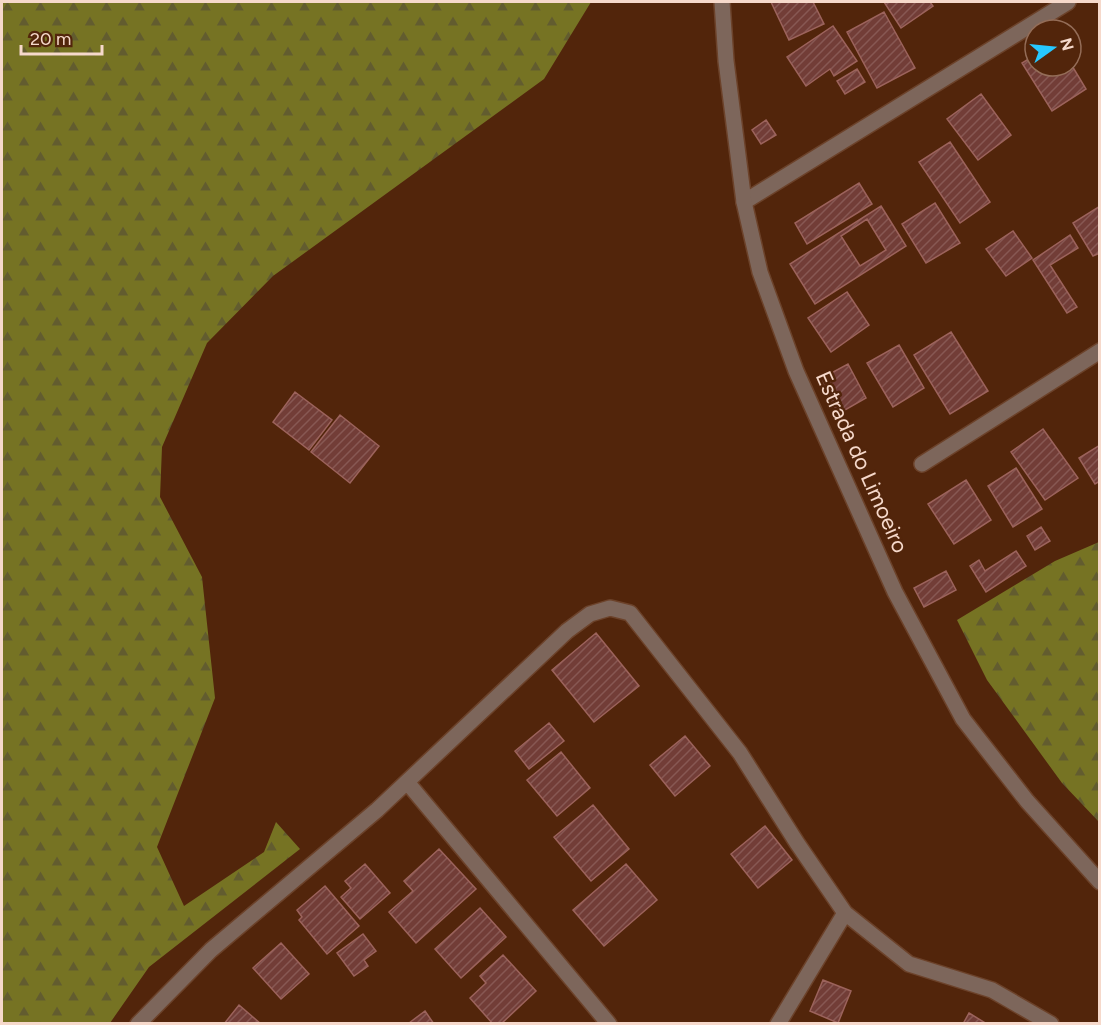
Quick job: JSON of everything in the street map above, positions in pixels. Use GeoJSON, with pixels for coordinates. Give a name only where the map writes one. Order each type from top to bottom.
{"type":"FeatureCollection","features":[{"type":"Feature","properties":{"kind":"street","name":"Estrada do Limoeiro"},"geometry":{"type":"LineString","coordinates":[[722,2],[726,62],[744,202],[760,272],[796,371],[895,592],[963,719],[1027,801],[1100,882]]}},
{"type":"Feature","properties":{"kind":"street"},"geometry":{"type":"LineString","coordinates":[[744,202],[1068,2]]}},
{"type":"Feature","properties":{"kind":"street"},"geometry":{"type":"LineString","coordinates":[[922,464],[1100,351]]}},
{"type":"Feature","properties":{"kind":"street"},"geometry":{"type":"LineString","coordinates":[[138,1023],[211,950],[357,828],[567,631],[590,614],[610,608],[630,614],[740,753],[845,913],[909,964],[992,990],[1051,1023]]}},
{"type":"Feature","properties":{"kind":"street"},"geometry":{"type":"LineString","coordinates":[[407,782],[609,1023]]}},
{"type":"Feature","properties":{"kind":"street"},"geometry":{"type":"LineString","coordinates":[[778,1023],[845,913]]}},
{"type":"Feature","properties":{"kind":"green space"},"geometry":{"type":"Polygon","coordinates":[[[2,2],[591,2],[544,79],[273,276],[207,343],[162,447],[160,497],[202,577],[215,698],[157,847],[184,906],[264,852],[276,822],[300,849],[149,967],[110,1023],[2,1023],[2,2]]]}},
{"type":"Feature","properties":{"kind":"green space"},"geometry":{"type":"Polygon","coordinates":[[[1099,542],[1099,822],[1062,783],[987,680],[957,620],[1055,561],[1099,542]]]}},
{"type":"Feature","properties":{"kind":"building"},"geometry":{"type":"Polygon","coordinates":[[[771,2],[813,2],[824,24],[789,40],[771,2]]]}},
{"type":"Feature","properties":{"kind":"building"},"geometry":{"type":"Polygon","coordinates":[[[884,2],[930,2],[933,6],[901,28],[884,2]]]}},
{"type":"Feature","properties":{"kind":"building"},"geometry":{"type":"Polygon","coordinates":[[[884,12],[915,68],[877,88],[847,32],[884,12]]]}},
{"type":"Feature","properties":{"kind":"building"},"geometry":{"type":"Polygon","coordinates":[[[833,26],[857,61],[834,76],[830,69],[806,86],[787,57],[833,26]]]}},
{"type":"Feature","properties":{"kind":"building"},"geometry":{"type":"Polygon","coordinates":[[[857,69],[865,82],[845,94],[837,81],[857,69]]]}},
{"type":"Feature","properties":{"kind":"building"},"geometry":{"type":"Polygon","coordinates":[[[1031,78],[1079,78],[1086,89],[1052,111],[1031,78]]]}},
{"type":"Feature","properties":{"kind":"building"},"geometry":{"type":"Polygon","coordinates":[[[981,94],[1011,135],[978,160],[947,119],[981,94]]]}},
{"type":"Feature","properties":{"kind":"building"},"geometry":{"type":"Polygon","coordinates":[[[766,120],[776,135],[761,144],[752,130],[766,120]]]}},
{"type":"Feature","properties":{"kind":"building"},"geometry":{"type":"Polygon","coordinates":[[[950,142],[990,202],[960,223],[919,162],[950,142]]]}},
{"type":"Feature","properties":{"kind":"building"},"geometry":{"type":"Polygon","coordinates":[[[859,183],[872,204],[807,244],[795,223],[859,183]]]}},
{"type":"Feature","properties":{"kind":"building"},"geometry":{"type":"Polygon","coordinates":[[[935,203],[960,243],[926,263],[902,224],[935,203]]]}},
{"type":"Feature","properties":{"kind":"building"},"geometry":{"type":"Polygon","coordinates":[[[881,206],[906,246],[815,304],[790,264],[881,206]],[[867,219],[841,236],[860,266],[886,250],[867,219]]]}},
{"type":"Feature","properties":{"kind":"building"},"geometry":{"type":"Polygon","coordinates":[[[1100,206],[1100,253],[1093,256],[1073,223],[1100,206]]]}},
{"type":"Feature","properties":{"kind":"building"},"geometry":{"type":"Polygon","coordinates":[[[1013,231],[1032,258],[1006,276],[986,249],[1013,231]]]}},
{"type":"Feature","properties":{"kind":"building"},"geometry":{"type":"Polygon","coordinates":[[[1070,235],[1078,248],[1050,265],[1077,307],[1067,313],[1033,260],[1070,235]]]}},
{"type":"Feature","properties":{"kind":"building"},"geometry":{"type":"Polygon","coordinates":[[[847,292],[869,325],[831,352],[808,318],[847,292]]]}},
{"type":"Feature","properties":{"kind":"building"},"geometry":{"type":"Polygon","coordinates":[[[951,332],[988,391],[950,414],[914,355],[951,332]]]}},
{"type":"Feature","properties":{"kind":"building"},"geometry":{"type":"Polygon","coordinates":[[[899,345],[924,388],[893,407],[867,363],[899,345]]]}},
{"type":"Feature","properties":{"kind":"building"},"geometry":{"type":"Polygon","coordinates":[[[848,364],[866,398],[838,414],[820,379],[848,364]]]}},
{"type":"Feature","properties":{"kind":"building"},"geometry":{"type":"Polygon","coordinates":[[[295,392],[332,420],[309,450],[273,422],[295,392]]]}},
{"type":"Feature","properties":{"kind":"building"},"geometry":{"type":"Polygon","coordinates":[[[340,415],[379,446],[350,483],[311,452],[340,415]]]}},
{"type":"Feature","properties":{"kind":"building"},"geometry":{"type":"Polygon","coordinates":[[[1043,429],[1078,478],[1045,500],[1011,452],[1043,429]]]}},
{"type":"Feature","properties":{"kind":"building"},"geometry":{"type":"Polygon","coordinates":[[[1100,445],[1100,481],[1095,484],[1079,458],[1100,445]]]}},
{"type":"Feature","properties":{"kind":"building"},"geometry":{"type":"Polygon","coordinates":[[[1016,468],[1042,509],[1013,527],[988,486],[1016,468]]]}},
{"type":"Feature","properties":{"kind":"building"},"geometry":{"type":"Polygon","coordinates":[[[966,480],[991,520],[954,544],[928,504],[966,480]]]}},
{"type":"Feature","properties":{"kind":"building"},"geometry":{"type":"Polygon","coordinates":[[[1041,527],[1050,541],[1035,550],[1027,536],[1041,527]]]}},
{"type":"Feature","properties":{"kind":"building"},"geometry":{"type":"Polygon","coordinates":[[[1016,551],[1026,566],[986,592],[970,566],[979,560],[985,571],[1016,551]]]}},
{"type":"Feature","properties":{"kind":"building"},"geometry":{"type":"Polygon","coordinates":[[[946,571],[956,590],[924,607],[914,588],[946,571]]]}},
{"type":"Feature","properties":{"kind":"building"},"geometry":{"type":"Polygon","coordinates":[[[596,633],[639,686],[594,722],[552,670],[596,633]]]}},
{"type":"Feature","properties":{"kind":"building"},"geometry":{"type":"Polygon","coordinates":[[[549,723],[564,741],[529,769],[515,751],[549,723]]]}},
{"type":"Feature","properties":{"kind":"building"},"geometry":{"type":"Polygon","coordinates":[[[685,736],[710,766],[675,796],[650,765],[685,736]]]}},
{"type":"Feature","properties":{"kind":"building"},"geometry":{"type":"Polygon","coordinates":[[[561,752],[590,788],[557,816],[527,780],[561,752]]]}},
{"type":"Feature","properties":{"kind":"building"},"geometry":{"type":"Polygon","coordinates":[[[593,805],[629,849],[591,881],[554,837],[593,805]]]}},
{"type":"Feature","properties":{"kind":"building"},"geometry":{"type":"Polygon","coordinates":[[[765,826],[792,860],[758,888],[731,854],[765,826]]]}},
{"type":"Feature","properties":{"kind":"building"},"geometry":{"type":"Polygon","coordinates":[[[439,849],[476,889],[416,943],[389,912],[413,891],[404,881],[439,849]]]}},
{"type":"Feature","properties":{"kind":"building"},"geometry":{"type":"Polygon","coordinates":[[[365,864],[390,893],[360,919],[341,897],[351,888],[345,881],[365,864]]]}},
{"type":"Feature","properties":{"kind":"building"},"geometry":{"type":"Polygon","coordinates":[[[626,864],[657,900],[604,946],[573,910],[626,864]]]}},
{"type":"Feature","properties":{"kind":"building"},"geometry":{"type":"Polygon","coordinates":[[[325,886],[359,926],[327,954],[299,920],[302,917],[297,910],[325,886]]]}},
{"type":"Feature","properties":{"kind":"building"},"geometry":{"type":"Polygon","coordinates":[[[480,908],[506,937],[461,978],[435,949],[480,908]]]}},
{"type":"Feature","properties":{"kind":"building"},"geometry":{"type":"Polygon","coordinates":[[[363,934],[376,951],[364,960],[368,966],[354,976],[337,953],[363,934]]]}},
{"type":"Feature","properties":{"kind":"building"},"geometry":{"type":"Polygon","coordinates":[[[281,943],[309,974],[281,999],[253,968],[281,943]]]}},
{"type":"Feature","properties":{"kind":"building"},"geometry":{"type":"Polygon","coordinates":[[[503,955],[536,991],[501,1024],[493,1024],[470,998],[486,983],[480,976],[503,955]]]}},
{"type":"Feature","properties":{"kind":"building"},"geometry":{"type":"Polygon","coordinates":[[[823,980],[851,991],[838,1023],[810,1011],[823,980]]]}},
{"type":"Feature","properties":{"kind":"building"},"geometry":{"type":"Polygon","coordinates":[[[239,1005],[261,1024],[224,1024],[239,1005]]]}},
{"type":"Feature","properties":{"kind":"building"},"geometry":{"type":"Polygon","coordinates":[[[425,1011],[434,1024],[409,1024],[409,1023],[425,1011]]]}},
{"type":"Feature","properties":{"kind":"building"},"geometry":{"type":"Polygon","coordinates":[[[969,1013],[987,1024],[963,1024],[969,1013]]]}}]}
